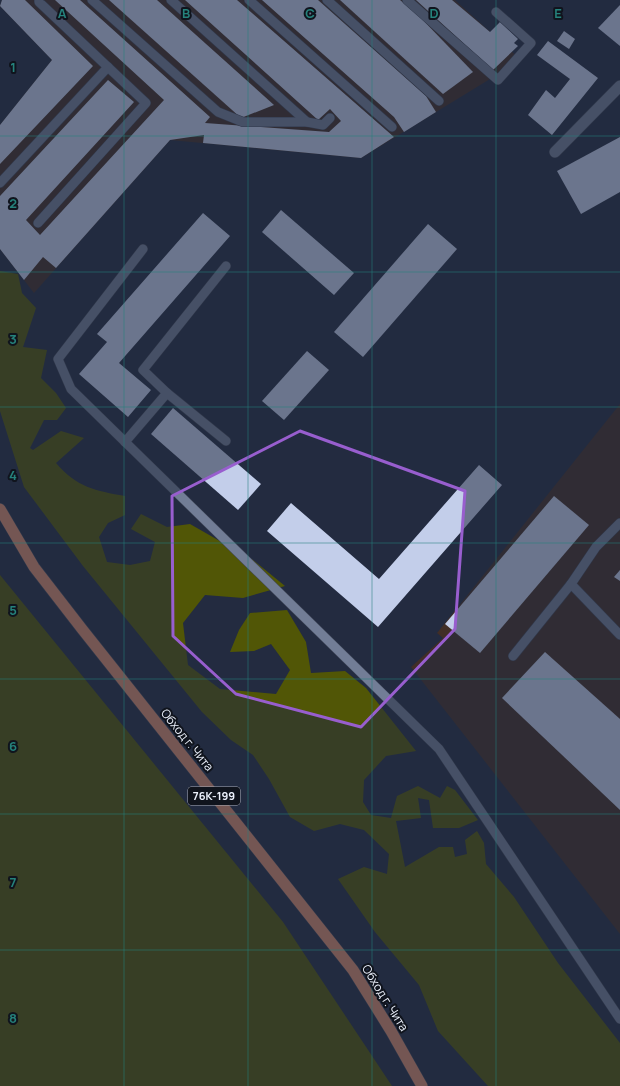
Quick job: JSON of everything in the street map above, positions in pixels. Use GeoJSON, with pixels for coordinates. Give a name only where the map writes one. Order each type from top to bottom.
{"type":"FeatureCollection","features":[{"type":"Feature","properties":{"kind":"highway","name":"Обход г. Чита"},"geometry":{"type":"LineString","coordinates":[[0,509],[34,567],[72,617],[353,970],[391,1031],[422,1086]]}},
{"type":"Feature","properties":{"kind":"street"},"geometry":{"type":"LineString","coordinates":[[555,152],[620,86]]}},
{"type":"Feature","properties":{"kind":"lane"},"geometry":{"type":"LineString","coordinates":[[38,223],[146,103],[39,2],[39,0]]}},
{"type":"Feature","properties":{"kind":"lane"},"geometry":{"type":"LineString","coordinates":[[92,0],[218,112],[243,122],[307,122],[323,125],[330,118]]}},
{"type":"Feature","properties":{"kind":"lane"},"geometry":{"type":"LineString","coordinates":[[171,0],[307,122]]}},
{"type":"Feature","properties":{"kind":"lane"},"geometry":{"type":"LineString","coordinates":[[249,0],[392,127]]}},
{"type":"Feature","properties":{"kind":"lane"},"geometry":{"type":"LineString","coordinates":[[326,0],[439,101]]}},
{"type":"Feature","properties":{"kind":"lane"},"geometry":{"type":"LineString","coordinates":[[407,0],[498,80],[531,43],[496,12]]}},
{"type":"Feature","properties":{"kind":"lane"},"geometry":{"type":"LineString","coordinates":[[0,183],[108,67]]}},
{"type":"Feature","properties":{"kind":"lane"},"geometry":{"type":"LineString","coordinates":[[143,249],[58,359],[71,389],[439,749],[620,1019]]}},
{"type":"Feature","properties":{"kind":"lane"},"geometry":{"type":"LineString","coordinates":[[226,266],[143,370],[167,393],[226,441]]}},
{"type":"Feature","properties":{"kind":"lane"},"geometry":{"type":"LineString","coordinates":[[125,442],[167,393]]}},
{"type":"Feature","properties":{"kind":"lane"},"geometry":{"type":"LineString","coordinates":[[513,656],[571,584],[596,547],[620,523]]}},
{"type":"Feature","properties":{"kind":"lane"},"geometry":{"type":"LineString","coordinates":[[571,584],[620,635]]}},
{"type":"Feature","properties":{"kind":"highlighted area"},"geometry":{"type":"Polygon","coordinates":[[[300,431],[465,491],[455,629],[361,727],[236,694],[173,636],[172,496],[300,431]]]}},
{"type":"Feature","properties":{"kind":"shaded area"},"geometry":{"type":"Polygon","coordinates":[[[2,0],[455,0],[521,60],[361,158],[170,140],[34,293],[0,249],[0,125],[52,60],[0,6],[2,0]]]}},
{"type":"Feature","properties":{"kind":"shaded area"},"geometry":{"type":"Polygon","coordinates":[[[0,271],[18,274],[22,293],[36,308],[23,347],[47,350],[41,378],[56,393],[66,408],[57,420],[44,420],[30,448],[33,450],[61,431],[84,438],[56,463],[71,478],[87,487],[125,496],[125,515],[108,523],[99,537],[107,562],[130,565],[150,561],[155,542],[131,529],[141,514],[167,527],[190,524],[253,560],[285,586],[243,598],[205,595],[183,623],[188,665],[220,689],[276,694],[290,670],[271,644],[254,651],[230,652],[239,630],[250,613],[287,610],[306,642],[311,673],[345,671],[366,688],[416,751],[386,756],[364,780],[363,802],[371,815],[391,818],[397,796],[418,786],[440,798],[447,786],[455,790],[478,820],[459,828],[433,828],[429,800],[418,798],[421,818],[396,821],[405,867],[439,847],[453,847],[455,857],[467,854],[465,840],[477,831],[484,843],[486,864],[514,897],[558,963],[620,1043],[620,1086],[488,1086],[438,1031],[419,985],[375,932],[338,879],[364,867],[387,874],[389,854],[364,830],[340,824],[314,831],[290,817],[269,779],[253,755],[231,740],[202,712],[83,566],[24,487],[0,411],[0,271]]]}},
{"type":"Feature","properties":{"kind":"shaded area"},"geometry":{"type":"Polygon","coordinates":[[[620,404],[620,934],[411,667],[443,638],[437,633],[620,404]]]}},
{"type":"Feature","properties":{"kind":"shaded area"},"geometry":{"type":"Polygon","coordinates":[[[0,575],[283,922],[392,1086],[0,1086],[0,575]]]}},
{"type":"Feature","properties":{"kind":"building"},"geometry":{"type":"Polygon","coordinates":[[[2,0],[25,0],[93,66],[0,164],[0,125],[52,60],[0,6],[2,0]]]}},
{"type":"Feature","properties":{"kind":"building"},"geometry":{"type":"Polygon","coordinates":[[[55,0],[80,0],[210,117],[205,123],[329,132],[341,121],[330,109],[318,120],[185,0],[237,0],[394,137],[361,158],[203,143],[204,135],[170,140],[56,268],[43,257],[24,280],[0,249],[0,196],[108,80],[134,102],[26,220],[40,235],[164,100],[55,0]]]}},
{"type":"Feature","properties":{"kind":"building"},"geometry":{"type":"Polygon","coordinates":[[[109,0],[157,0],[274,105],[241,118],[109,0]]]}},
{"type":"Feature","properties":{"kind":"building"},"geometry":{"type":"Polygon","coordinates":[[[262,0],[318,0],[426,96],[436,112],[404,132],[394,117],[262,0]]]}},
{"type":"Feature","properties":{"kind":"building"},"geometry":{"type":"Polygon","coordinates":[[[340,0],[400,0],[419,16],[473,72],[443,94],[340,0]]]}},
{"type":"Feature","properties":{"kind":"building"},"geometry":{"type":"Polygon","coordinates":[[[416,0],[452,0],[490,32],[500,22],[518,39],[514,43],[518,46],[493,70],[416,0]]]}},
{"type":"Feature","properties":{"kind":"building"},"geometry":{"type":"Polygon","coordinates":[[[620,5],[620,46],[598,28],[620,5]]]}},
{"type":"Feature","properties":{"kind":"building"},"geometry":{"type":"Polygon","coordinates":[[[564,31],[575,39],[569,49],[557,41],[564,31]]]}},
{"type":"Feature","properties":{"kind":"building"},"geometry":{"type":"Polygon","coordinates":[[[548,41],[598,78],[552,135],[528,115],[546,90],[555,98],[570,79],[537,55],[548,41]]]}},
{"type":"Feature","properties":{"kind":"building"},"geometry":{"type":"Polygon","coordinates":[[[620,137],[620,192],[581,214],[557,171],[620,137]]]}},
{"type":"Feature","properties":{"kind":"building"},"geometry":{"type":"Polygon","coordinates":[[[281,210],[354,273],[334,295],[262,232],[281,210]]]}},
{"type":"Feature","properties":{"kind":"building"},"geometry":{"type":"Polygon","coordinates":[[[203,213],[230,236],[119,363],[151,390],[128,417],[79,374],[107,342],[97,334],[203,213]]]}},
{"type":"Feature","properties":{"kind":"building"},"geometry":{"type":"Polygon","coordinates":[[[428,224],[457,249],[363,357],[334,332],[428,224]]]}},
{"type":"Feature","properties":{"kind":"building"},"geometry":{"type":"Polygon","coordinates":[[[307,351],[329,370],[284,420],[262,401],[307,351]]]}},
{"type":"Feature","properties":{"kind":"building"},"geometry":{"type":"Polygon","coordinates":[[[173,408],[261,484],[238,510],[151,434],[173,408]]]}},
{"type":"Feature","properties":{"kind":"building"},"geometry":{"type":"Polygon","coordinates":[[[479,465],[502,485],[378,627],[267,531],[291,503],[379,579],[479,465]]]}},
{"type":"Feature","properties":{"kind":"building"},"geometry":{"type":"Polygon","coordinates":[[[554,496],[589,525],[480,653],[445,624],[554,496]]]}},
{"type":"Feature","properties":{"kind":"building"},"geometry":{"type":"Polygon","coordinates":[[[620,570],[620,581],[614,577],[620,570]]]}},
{"type":"Feature","properties":{"kind":"building"},"geometry":{"type":"Polygon","coordinates":[[[545,652],[620,719],[620,810],[502,698],[545,652]]]}}]}
